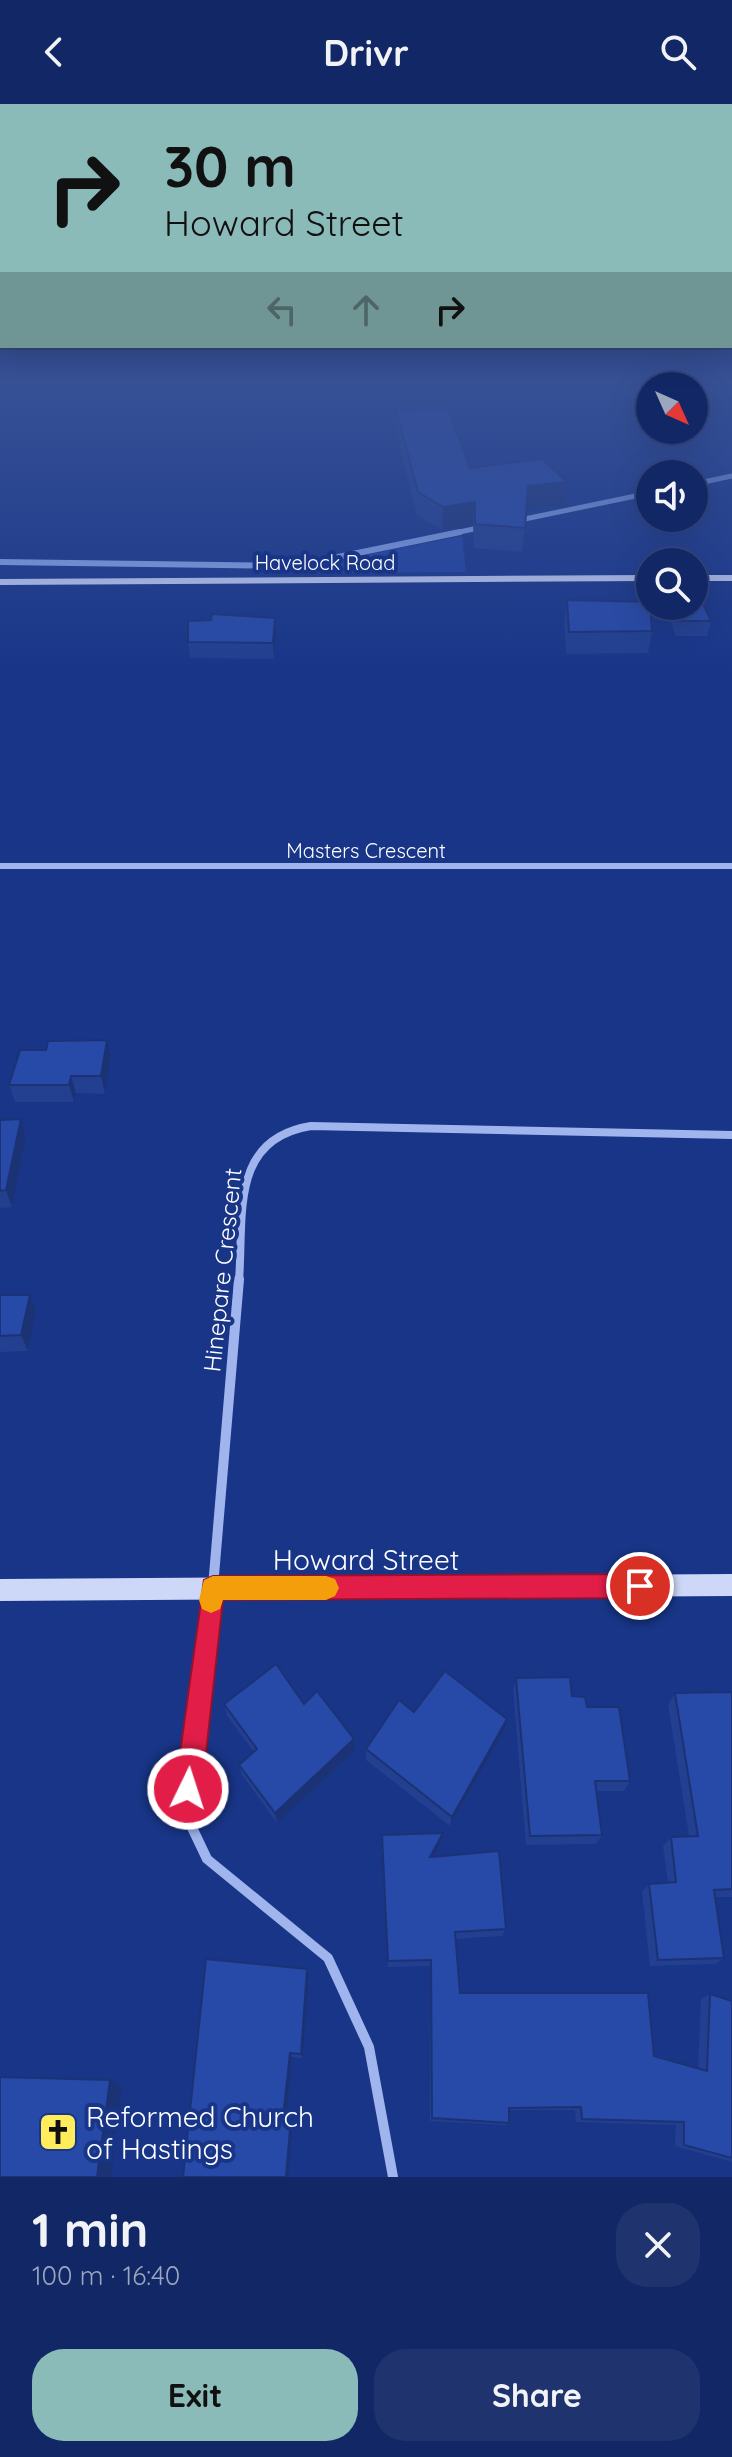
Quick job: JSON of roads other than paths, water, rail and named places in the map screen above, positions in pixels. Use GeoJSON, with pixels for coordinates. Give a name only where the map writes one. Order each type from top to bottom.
{"type":"FeatureCollection","features":[{"type":"Feature","properties":{"kind":"main road","name":"Havelock Road"},"geometry":{"type":"LineString","coordinates":[[0,582],[636,578]]}},
{"type":"Feature","properties":{"kind":"main road"},"geometry":{"type":"LineString","coordinates":[[708,578],[732,578]]}},
{"type":"Feature","properties":{"kind":"main road"},"geometry":{"type":"LineString","coordinates":[[708,587],[732,587]]}},
{"type":"Feature","properties":{"kind":"main road","name":"Havelock Road"},"geometry":{"type":"LineString","coordinates":[[0,591],[636,588]]}},
{"type":"Feature","properties":{"kind":"main road","name":"Howard Street"},"geometry":{"type":"LineString","coordinates":[[0,1590],[732,1585]]}},
{"type":"Feature","properties":{"kind":"street","name":"Masters Crescent"},"geometry":{"type":"LineString","coordinates":[[0,866],[732,866]]}},
{"type":"Feature","properties":{"kind":"street","name":"Hinepare Crescent"},"geometry":{"type":"LineString","coordinates":[[213,1588],[248,1169],[259,1147],[274,1134],[311,1126],[732,1135]]}},
{"type":"Feature","properties":{"kind":"lane"},"geometry":{"type":"LineString","coordinates":[[213,1588],[190,1761],[187,1817],[207,1859],[328,1958],[369,2047],[393,2177]]}},
{"type":"Feature","properties":{"kind":"waterway"},"geometry":{"type":"LineString","coordinates":[[708,481],[719,479]]}},
{"type":"Feature","properties":{"kind":"waterway"},"geometry":{"type":"LineString","coordinates":[[515,521],[636,496]]}},
{"type":"Feature","properties":{"kind":"waterway"},"geometry":{"type":"LineString","coordinates":[[450,534],[483,527]]}},
{"type":"Feature","properties":{"kind":"waterway"},"geometry":{"type":"LineString","coordinates":[[0,562],[294,566],[460,532]]}},
{"type":"Feature","properties":{"kind":"place","name":"Reformed Church of Hastings"},"geometry":{"type":"Point","coordinates":[58,2132]}}]}
